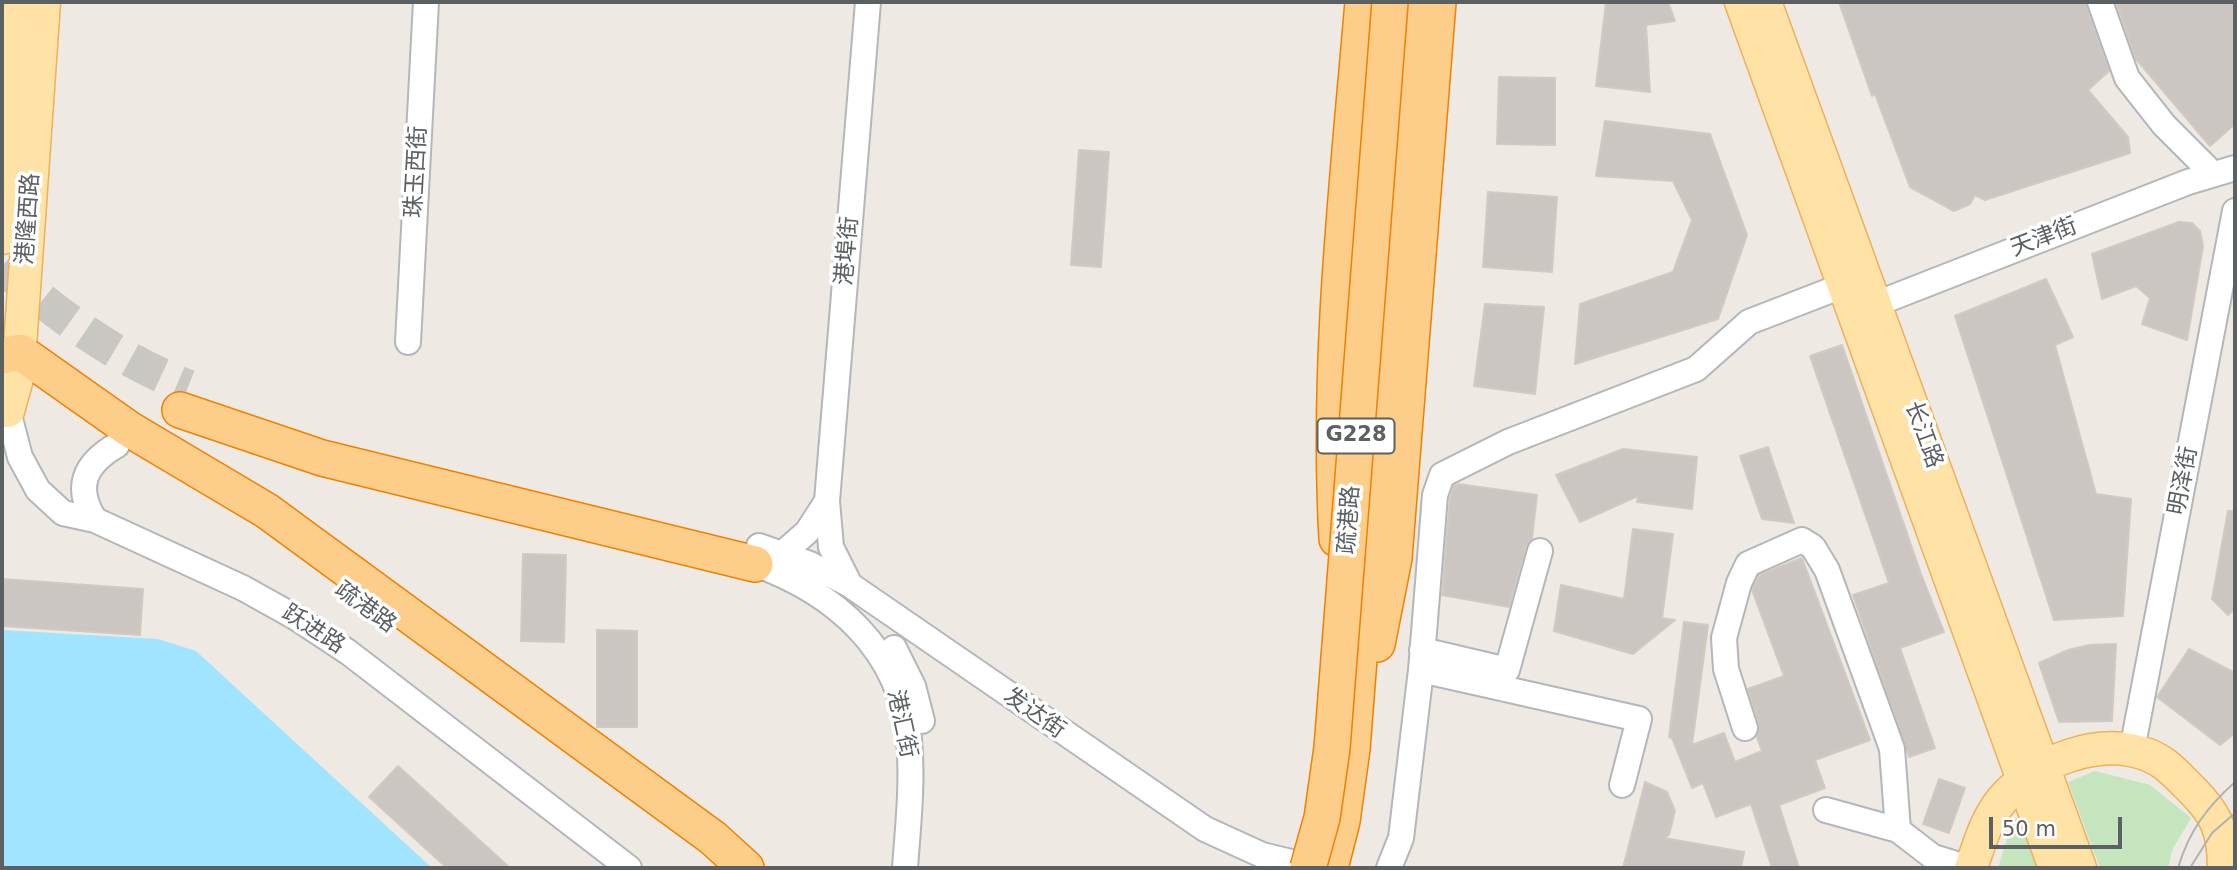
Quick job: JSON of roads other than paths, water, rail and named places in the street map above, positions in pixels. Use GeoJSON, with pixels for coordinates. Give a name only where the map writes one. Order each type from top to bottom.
{"type":"FeatureCollection","features":[{"type":"Feature","properties":{"kind":"highway"},"geometry":{"type":"LineString","coordinates":[[1342,623],[1333,473],[1334,364],[1363,2]]}},
{"type":"Feature","properties":{"kind":"highway","name":"疏港路"},"geometry":{"type":"LineString","coordinates":[[1308,868],[1322,818],[1332,748],[1390,2]]}},
{"type":"Feature","properties":{"kind":"highway","name":"疏港路"},"geometry":{"type":"LineString","coordinates":[[1330,868],[1342,821],[1355,706],[1410,2]]}},
{"type":"Feature","properties":{"kind":"highway"},"geometry":{"type":"LineString","coordinates":[[1355,706],[1381,634],[1394,558],[1436,14]]}},
{"type":"Feature","properties":{"kind":"highway","name":"疏港路"},"geometry":{"type":"LineString","coordinates":[[8,380],[255,529],[401,622]]}},
{"type":"Feature","properties":{"kind":"highway","name":"疏港路"},"geometry":{"type":"LineString","coordinates":[[8,380],[129,429],[221,481],[267,511],[401,622],[718,868]]}},
{"type":"Feature","properties":{"kind":"highway"},"geometry":{"type":"LineString","coordinates":[[184,399],[766,554]]}},
{"type":"Feature","properties":{"kind":"highway"},"geometry":{"type":"LineString","coordinates":[[401,622],[713,838],[746,868]]}},
{"type":"Feature","properties":{"kind":"main road","name":"港隆西路"},"geometry":{"type":"LineString","coordinates":[[2,238],[16,2]]}},
{"type":"Feature","properties":{"kind":"main road","name":"港隆西路"},"geometry":{"type":"LineString","coordinates":[[8,380],[44,2]]}},
{"type":"Feature","properties":{"kind":"main road","name":"长江路"},"geometry":{"type":"LineString","coordinates":[[1741,2],[1860,295]]}},
{"type":"Feature","properties":{"kind":"main road","name":"长江路"},"geometry":{"type":"LineString","coordinates":[[1765,2],[1860,295],[2034,773],[2080,868]]}},
{"type":"Feature","properties":{"kind":"main road"},"geometry":{"type":"LineString","coordinates":[[1970,868],[1985,828],[2001,801],[2034,773],[2092,749],[2132,750],[2164,763],[2196,793],[2225,810],[2224,868]]}},
{"type":"Feature","properties":{"kind":"main road","name":"长江路"},"geometry":{"type":"LineString","coordinates":[[2034,773],[2056,868]]}},
{"type":"Feature","properties":{"kind":"street","name":"珠玉西街"},"geometry":{"type":"LineString","coordinates":[[408,342],[426,2]]}},
{"type":"Feature","properties":{"kind":"street","name":"港埠街"},"geometry":{"type":"LineString","coordinates":[[850,586],[831,547],[827,501],[868,2]]}},
{"type":"Feature","properties":{"kind":"street"},"geometry":{"type":"LineString","coordinates":[[2100,2],[2127,78],[2164,125],[2224,171]]}},
{"type":"Feature","properties":{"kind":"street","name":"天津街"},"geometry":{"type":"LineString","coordinates":[[1422,660],[1435,495],[1442,475],[1508,442],[1696,369],[1749,322],[1860,295],[2224,171]]}},
{"type":"Feature","properties":{"kind":"street","name":"明泽街"},"geometry":{"type":"LineString","coordinates":[[2132,750],[2235,211]]}},
{"type":"Feature","properties":{"kind":"street","name":"跃进路"},"geometry":{"type":"LineString","coordinates":[[8,380],[20,457],[38,490],[62,513],[95,520],[243,589],[295,617],[348,652],[629,868]]}},
{"type":"Feature","properties":{"kind":"street"},"geometry":{"type":"LineString","coordinates":[[95,520],[85,505],[83,489],[89,468],[100,454],[117,445]]}},
{"type":"Feature","properties":{"kind":"street"},"geometry":{"type":"LineString","coordinates":[[766,554],[807,532],[827,501]]}},
{"type":"Feature","properties":{"kind":"street"},"geometry":{"type":"LineString","coordinates":[[1745,728],[1726,668],[1724,638],[1738,583],[1748,564],[1802,540],[1813,547],[1827,570],[1892,750],[1898,830]]}},
{"type":"Feature","properties":{"kind":"street"},"geometry":{"type":"LineString","coordinates":[[1422,660],[1507,670],[1540,551]]}},
{"type":"Feature","properties":{"kind":"street","name":"发达街"},"geometry":{"type":"LineString","coordinates":[[766,554],[850,586],[878,625],[1205,829],[1262,855],[1315,868]]}},
{"type":"Feature","properties":{"kind":"street","name":"港汇街"},"geometry":{"type":"LineString","coordinates":[[766,554],[840,608],[878,625],[898,655],[913,685],[924,730],[927,771],[922,868]]}},
{"type":"Feature","properties":{"kind":"street","name":"港汇街"},"geometry":{"type":"LineString","coordinates":[[878,625],[886,665],[901,702],[909,737],[905,868]]}},
{"type":"Feature","properties":{"kind":"street"},"geometry":{"type":"LineString","coordinates":[[1422,660],[1639,719],[1622,785]]}},
{"type":"Feature","properties":{"kind":"street"},"geometry":{"type":"LineString","coordinates":[[1389,868],[1401,838],[1422,660]]}},
{"type":"Feature","properties":{"kind":"street"},"geometry":{"type":"LineString","coordinates":[[1826,810],[1898,830],[1933,857],[1970,868]]}},
{"type":"Feature","properties":{"kind":"water"},"geometry":{"type":"Polygon","coordinates":[[[2,630],[158,639],[196,651],[432,868],[2,868],[2,630]]]}},
{"type":"Feature","properties":{"kind":"tunnel"},"geometry":{"type":"LineString","coordinates":[[2,266],[44,302],[89,335],[137,363],[188,387]]}},
{"type":"Feature","properties":{"kind":"tram line"},"geometry":{"type":"LineString","coordinates":[[2178,868],[2200,820],[2235,782]]}},
{"type":"Feature","properties":{"kind":"tram line"},"geometry":{"type":"LineString","coordinates":[[2190,868],[2212,833],[2235,813]]}}]}
